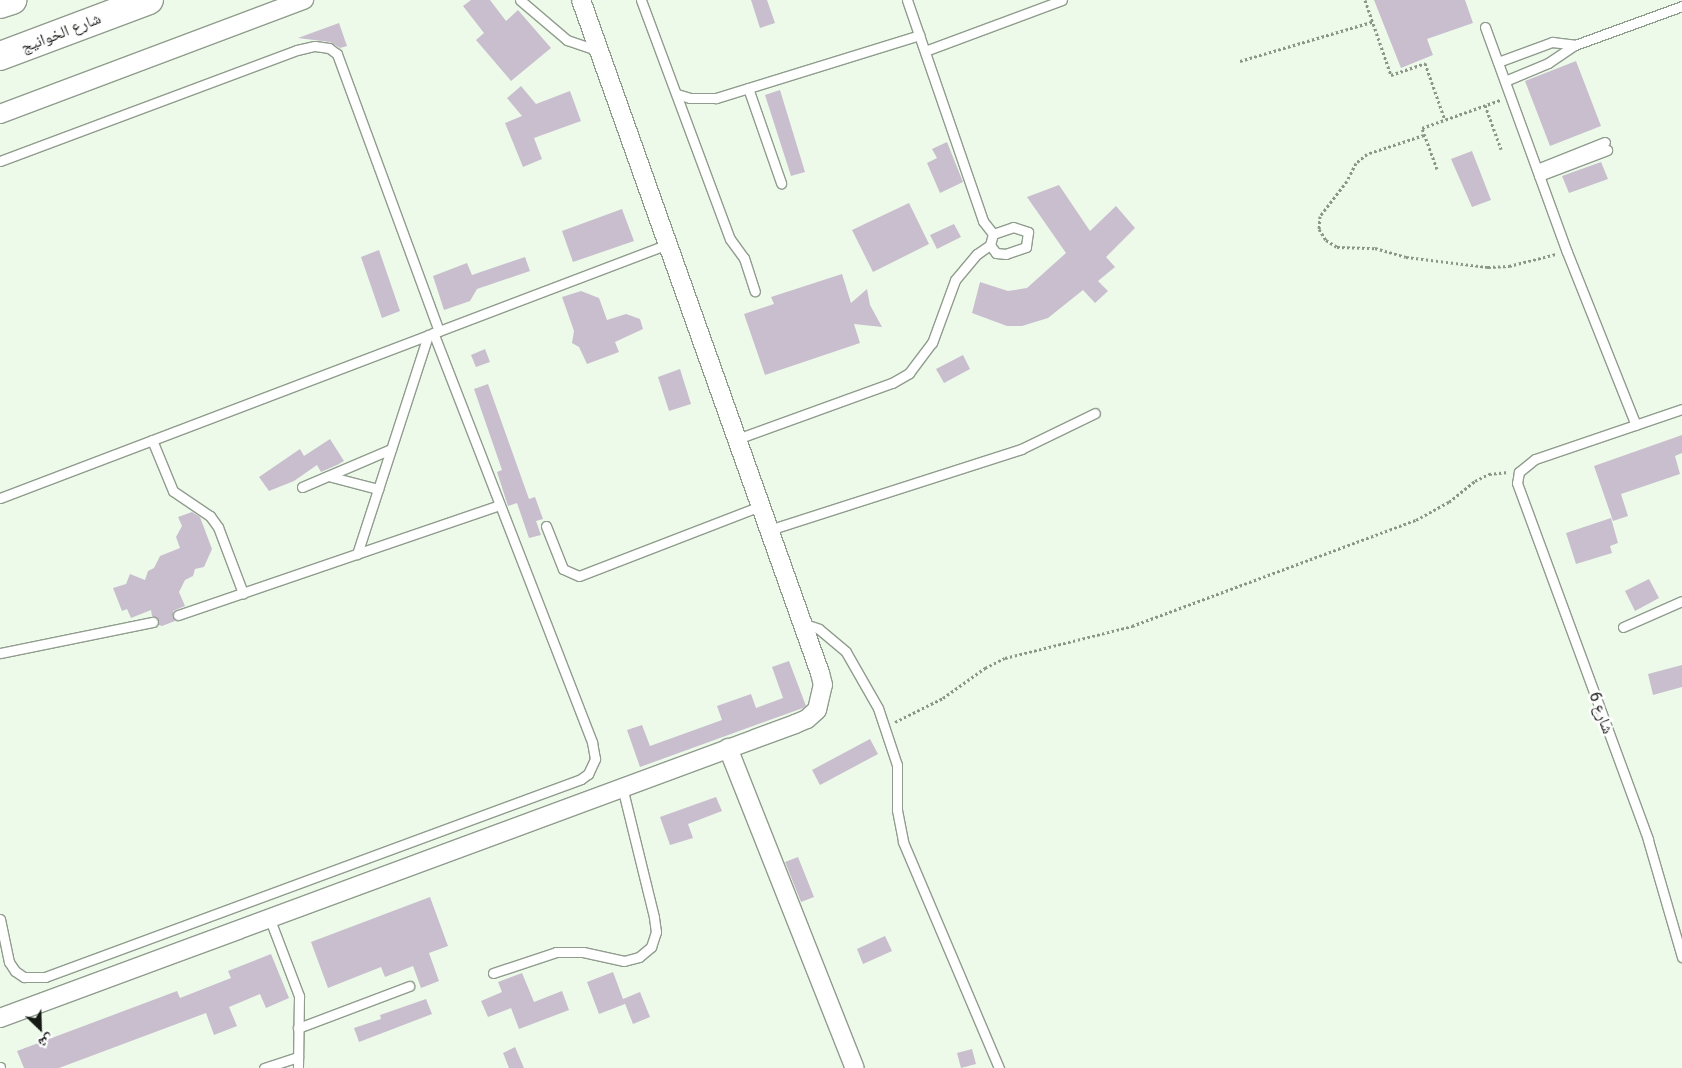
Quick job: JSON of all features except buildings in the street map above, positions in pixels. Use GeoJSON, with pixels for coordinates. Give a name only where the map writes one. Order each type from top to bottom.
{"type":"FeatureCollection","features":[{"type":"Feature","properties":{"kind":"highway"},"geometry":{"type":"LineString","coordinates":[[0,4],[12,0]]}},
{"type":"Feature","properties":{"kind":"highway","name":"شارع الخوانيج"},"geometry":{"type":"LineString","coordinates":[[0,56],[149,0]]}},
{"type":"Feature","properties":{"kind":"street"},"geometry":{"type":"LineString","coordinates":[[0,114],[304,0]]}},
{"type":"Feature","properties":{"kind":"street"},"geometry":{"type":"LineString","coordinates":[[0,1018],[807,719],[817,710],[823,685],[581,0]]}},
{"type":"Feature","properties":{"kind":"street"},"geometry":{"type":"LineString","coordinates":[[728,748],[855,1068]]}},
{"type":"Feature","properties":{"kind":"lane"},"geometry":{"type":"LineString","coordinates":[[520,0],[567,40],[600,51]]}},
{"type":"Feature","properties":{"kind":"lane"},"geometry":{"type":"LineString","coordinates":[[641,0],[730,239],[744,258],[755,291]]}},
{"type":"Feature","properties":{"kind":"lane"},"geometry":{"type":"LineString","coordinates":[[907,0],[983,222],[993,234]]}},
{"type":"Feature","properties":{"kind":"lane"},"geometry":{"type":"LineString","coordinates":[[924,51],[1062,0]]}},
{"type":"Feature","properties":{"kind":"lane"},"geometry":{"type":"LineString","coordinates":[[1505,81],[1548,63],[1575,45],[1682,6]]}},
{"type":"Feature","properties":{"kind":"lane"},"geometry":{"type":"LineString","coordinates":[[1485,27],[1567,252],[1636,425]]}},
{"type":"Feature","properties":{"kind":"lane"},"geometry":{"type":"LineString","coordinates":[[677,94],[703,100],[919,35]]}},
{"type":"Feature","properties":{"kind":"lane"},"geometry":{"type":"LineString","coordinates":[[1498,62],[1552,42],[1575,45]]}},
{"type":"Feature","properties":{"kind":"lane"},"geometry":{"type":"LineString","coordinates":[[0,161],[297,50],[315,46],[329,48],[337,54],[433,333],[595,750],[593,767],[588,774],[573,782],[45,977],[24,977],[15,971],[9,962],[0,919]]}},
{"type":"Feature","properties":{"kind":"lane"},"geometry":{"type":"LineString","coordinates":[[748,88],[781,183]]}},
{"type":"Feature","properties":{"kind":"lane"},"geometry":{"type":"LineString","coordinates":[[1538,173],[1606,146]]}},
{"type":"Feature","properties":{"kind":"lane"},"geometry":{"type":"LineString","coordinates":[[990,245],[1001,254],[1022,249],[1029,242],[1028,232],[1019,226],[993,234]]}},
{"type":"Feature","properties":{"kind":"lane"},"geometry":{"type":"LineString","coordinates":[[737,439],[892,383],[909,373],[932,343],[955,280],[970,260],[990,245],[993,234]]}},
{"type":"Feature","properties":{"kind":"lane"},"geometry":{"type":"LineString","coordinates":[[0,498],[668,244]]}},
{"type":"Feature","properties":{"kind":"lane"},"geometry":{"type":"LineString","coordinates":[[357,554],[391,450],[433,333]]}},
{"type":"Feature","properties":{"kind":"lane"},"geometry":{"type":"LineString","coordinates":[[1519,472],[1535,459],[1682,409]]}},
{"type":"Feature","properties":{"kind":"lane"},"geometry":{"type":"LineString","coordinates":[[769,530],[1021,449],[1095,413]]}},
{"type":"Feature","properties":{"kind":"lane"},"geometry":{"type":"LineString","coordinates":[[152,440],[173,491],[210,516],[218,526],[243,593]]}},
{"type":"Feature","properties":{"kind":"lane"},"geometry":{"type":"LineString","coordinates":[[302,487],[391,450]]}},
{"type":"Feature","properties":{"kind":"lane","name":"شارع 6"},"geometry":{"type":"LineString","coordinates":[[1519,472],[1516,483],[1519,493],[1648,840],[1682,957]]}},
{"type":"Feature","properties":{"kind":"lane"},"geometry":{"type":"LineString","coordinates":[[328,476],[378,489]]}},
{"type":"Feature","properties":{"kind":"lane"},"geometry":{"type":"LineString","coordinates":[[178,615],[500,505]]}},
{"type":"Feature","properties":{"kind":"lane"},"geometry":{"type":"LineString","coordinates":[[546,526],[563,569],[579,576],[760,506]]}},
{"type":"Feature","properties":{"kind":"lane"},"geometry":{"type":"LineString","coordinates":[[1623,627],[1682,601]]}},
{"type":"Feature","properties":{"kind":"lane"},"geometry":{"type":"LineString","coordinates":[[0,653],[153,622]]}},
{"type":"Feature","properties":{"kind":"lane"},"geometry":{"type":"LineString","coordinates":[[802,623],[819,629],[846,652],[870,689],[885,726],[897,765],[897,810],[903,842],[999,1068]]}},
{"type":"Feature","properties":{"kind":"lane"},"geometry":{"type":"LineString","coordinates":[[493,972],[556,952],[583,952],[624,961],[639,957],[651,947],[656,932],[654,917],[622,787]]}},
{"type":"Feature","properties":{"kind":"lane"},"geometry":{"type":"LineString","coordinates":[[269,917],[298,996],[298,1068]]}},
{"type":"Feature","properties":{"kind":"lane"},"geometry":{"type":"LineString","coordinates":[[298,1028],[409,986]]}},
{"type":"Feature","properties":{"kind":"lane"},"geometry":{"type":"LineString","coordinates":[[264,1068],[298,1057]]}},
{"type":"Feature","properties":{"kind":"path"},"geometry":{"type":"LineString","coordinates":[[1365,0],[1391,75],[1424,63],[1445,120]]}},
{"type":"Feature","properties":{"kind":"path"},"geometry":{"type":"LineString","coordinates":[[1240,61],[1372,22]]}},
{"type":"Feature","properties":{"kind":"path"},"geometry":{"type":"LineString","coordinates":[[1437,169],[1422,128],[1510,96]]}},
{"type":"Feature","properties":{"kind":"path"},"geometry":{"type":"LineString","coordinates":[[1485,105],[1501,149]]}},
{"type":"Feature","properties":{"kind":"path"},"geometry":{"type":"LineString","coordinates":[[1424,135],[1367,154],[1356,163],[1347,181],[1320,216],[1320,229],[1326,240],[1337,247],[1375,248],[1406,257],[1488,267],[1509,266],[1567,252]]}},
{"type":"Feature","properties":{"kind":"path"},"geometry":{"type":"LineString","coordinates":[[885,726],[917,714],[985,668],[1005,658],[1120,630],[1416,520],[1489,474],[1519,472]]}}]}
